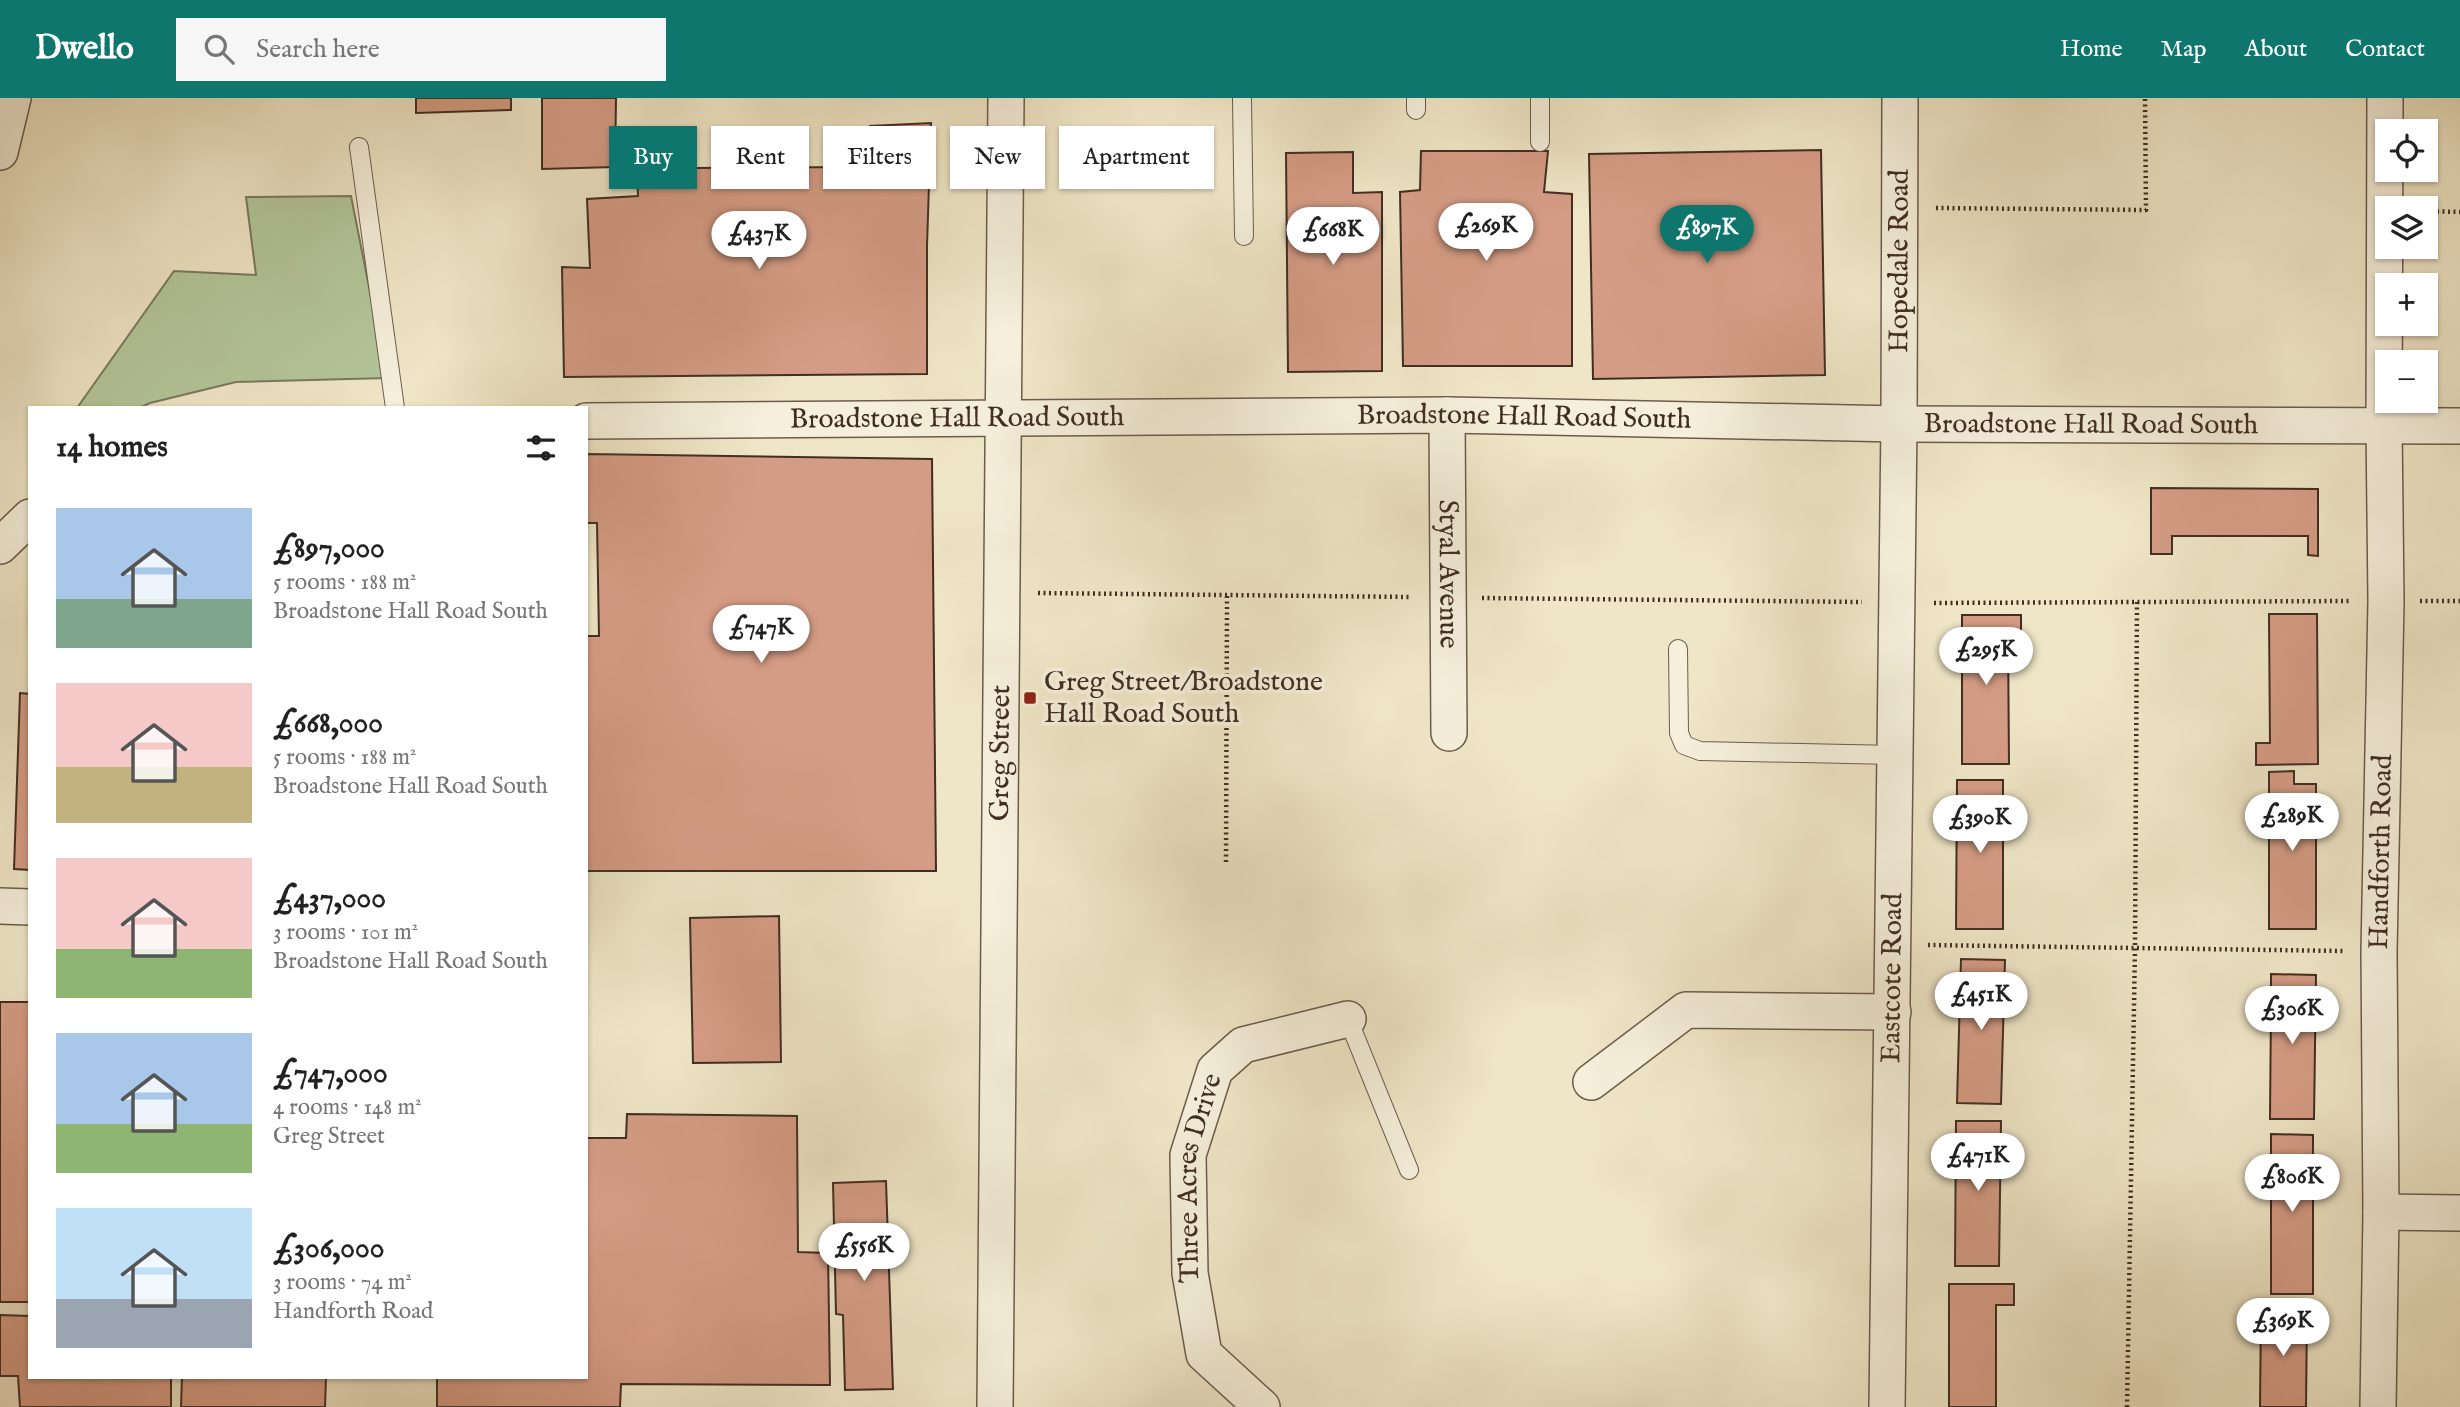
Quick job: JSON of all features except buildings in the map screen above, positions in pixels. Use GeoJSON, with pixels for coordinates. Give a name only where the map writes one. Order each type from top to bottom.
{"type":"FeatureCollection","features":[{"type":"Feature","properties":{"kind":"street"},"geometry":{"type":"LineString","coordinates":[[0,152],[13,98]]}},
{"type":"Feature","properties":{"kind":"street","name":"Greg Street"},"geometry":{"type":"LineString","coordinates":[[995,1407],[1006,98]]}},
{"type":"Feature","properties":{"kind":"street","name":"Hopedale Road"},"geometry":{"type":"LineString","coordinates":[[1899,424],[1900,98]]}},
{"type":"Feature","properties":{"kind":"street","name":"Handforth Road"},"geometry":{"type":"LineString","coordinates":[[2378,1407],[2381,1212],[2379,952],[2385,601],[2385,98]]}},
{"type":"Feature","properties":{"kind":"street","name":"Broadstone Hall Road South"},"geometry":{"type":"LineString","coordinates":[[588,422],[1447,415],[1899,424],[2460,426]]}},
{"type":"Feature","properties":{"kind":"street","name":"Styal Avenue"},"geometry":{"type":"LineString","coordinates":[[1447,415],[1450,733]]}},
{"type":"Feature","properties":{"kind":"street","name":"Eastcote Road"},"geometry":{"type":"LineString","coordinates":[[1887,1407],[1899,424]]}},
{"type":"Feature","properties":{"kind":"street"},"geometry":{"type":"LineString","coordinates":[[0,546],[28,519]]}},
{"type":"Feature","properties":{"kind":"street"},"geometry":{"type":"LineString","coordinates":[[0,906],[28,907]]}},
{"type":"Feature","properties":{"kind":"street"},"geometry":{"type":"LineString","coordinates":[[1591,1082],[1686,1010],[1893,1012]]}},
{"type":"Feature","properties":{"kind":"street","name":"Three Acres Drive"},"geometry":{"type":"LineString","coordinates":[[1262,1407],[1204,1354],[1190,1273],[1188,1155],[1215,1070],[1243,1045],[1348,1019]]}},
{"type":"Feature","properties":{"kind":"street"},"geometry":{"type":"LineString","coordinates":[[2381,1212],[2460,1213]]}},
{"type":"Feature","properties":{"kind":"lane"},"geometry":{"type":"LineString","coordinates":[[1242,98],[1244,236]]}},
{"type":"Feature","properties":{"kind":"lane"},"geometry":{"type":"LineString","coordinates":[[1540,98],[1540,142]]}},
{"type":"Feature","properties":{"kind":"lane"},"geometry":{"type":"LineString","coordinates":[[359,147],[395,406]]}},
{"type":"Feature","properties":{"kind":"lane"},"geometry":{"type":"LineString","coordinates":[[1678,649],[1679,733],[1684,745],[1700,751],[1895,755]]}},
{"type":"Feature","properties":{"kind":"lane"},"geometry":{"type":"LineString","coordinates":[[1348,1019],[1409,1170]]}},
{"type":"Feature","properties":{"kind":"path"},"geometry":{"type":"LineString","coordinates":[[1900,208],[2146,210],[2145,98]]}},
{"type":"Feature","properties":{"kind":"path"},"geometry":{"type":"LineString","coordinates":[[2438,211],[2460,212]]}},
{"type":"Feature","properties":{"kind":"path"},"geometry":{"type":"LineString","coordinates":[[1002,593],[1897,603],[2460,601]]}},
{"type":"Feature","properties":{"kind":"path"},"geometry":{"type":"LineString","coordinates":[[1226,862],[1227,595]]}},
{"type":"Feature","properties":{"kind":"path"},"geometry":{"type":"LineString","coordinates":[[2127,1407],[2135,948],[2137,601]]}},
{"type":"Feature","properties":{"kind":"path"},"geometry":{"type":"LineString","coordinates":[[1892,945],[2379,952]]}},
{"type":"Feature","properties":{"kind":"green space"},"geometry":{"type":"Polygon","coordinates":[[[351,196],[387,378],[236,382],[143,406],[78,406],[174,271],[256,275],[246,197],[351,196]]]}},
{"type":"Feature","properties":{"kind":"place","name":"Greg Street/Broadstone Hall Road South"},"geometry":{"type":"Point","coordinates":[1030,698]}}]}
